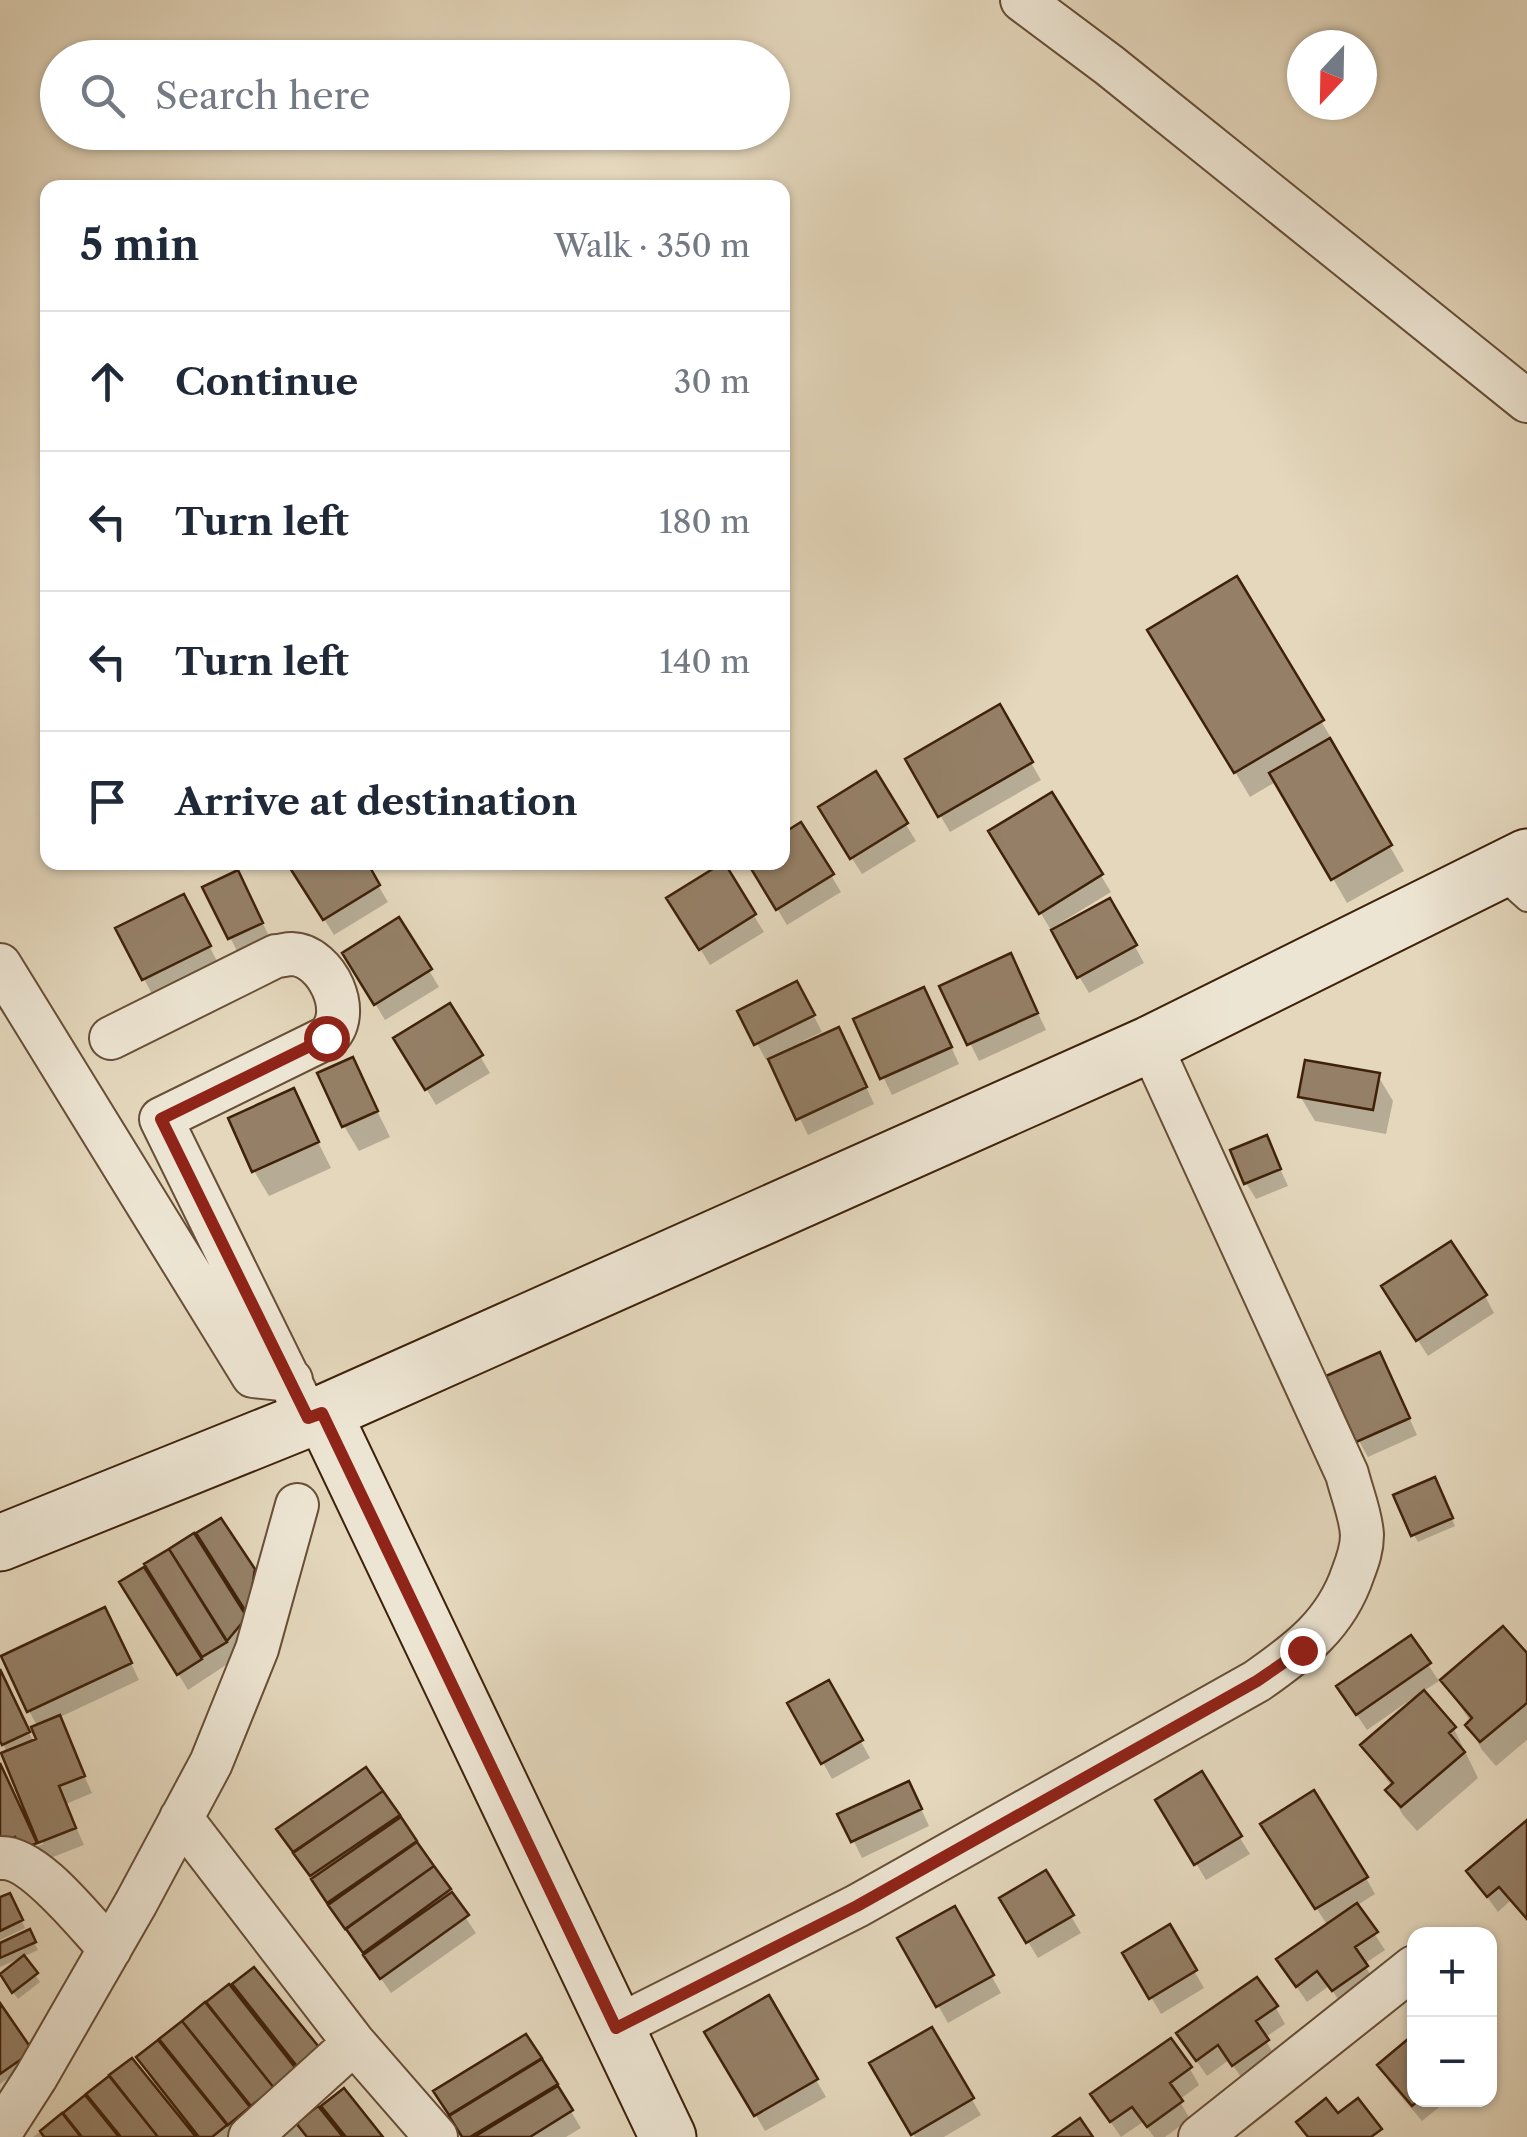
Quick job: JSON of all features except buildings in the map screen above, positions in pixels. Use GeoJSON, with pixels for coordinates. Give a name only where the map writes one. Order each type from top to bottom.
{"type":"FeatureCollection","features":[{"type":"Feature","properties":{"kind":"street"},"geometry":{"type":"LineString","coordinates":[[1022,0],[1109,65],[1527,401]]}},
{"type":"Feature","properties":{"kind":"street"},"geometry":{"type":"LineString","coordinates":[[0,1543],[307,1404],[1150,1044],[1517,877]]}},
{"type":"Feature","properties":{"kind":"street"},"geometry":{"type":"LineString","coordinates":[[111,1038],[276,956],[294,954],[312,961],[323,972],[340,1016],[336,1030],[161,1119],[307,1404],[668,2137]]}},
{"type":"Feature","properties":{"kind":"street"},"geometry":{"type":"LineString","coordinates":[[0,965],[253,1376],[307,1404]]}},
{"type":"Feature","properties":{"kind":"street"},"geometry":{"type":"LineString","coordinates":[[616,2028],[857,1906],[1257,1681],[1322,1631],[1346,1596],[1361,1550],[1362,1532],[1347,1474],[1150,1044]]}},
{"type":"Feature","properties":{"kind":"street"},"geometry":{"type":"LineString","coordinates":[[0,2133],[110,1949],[225,1732],[257,1649],[297,1506]]}},
{"type":"Feature","properties":{"kind":"street"},"geometry":{"type":"LineString","coordinates":[[181,1818],[354,2043],[436,2137]]}},
{"type":"Feature","properties":{"kind":"street"},"geometry":{"type":"LineString","coordinates":[[0,1858],[12,1857],[32,1869],[110,1949]]}},
{"type":"Feature","properties":{"kind":"street"},"geometry":{"type":"LineString","coordinates":[[1200,2137],[1407,1973]]}},
{"type":"Feature","properties":{"kind":"street"},"geometry":{"type":"LineString","coordinates":[[250,2137],[354,2043]]}},
{"type":"Feature","properties":{"kind":"route"},"geometry":{"type":"LineString","coordinates":[[326,1038],[161,1119],[308,1418],[322,1413],[616,2028],[857,1906],[1257,1681],[1302,1650]]}}]}
